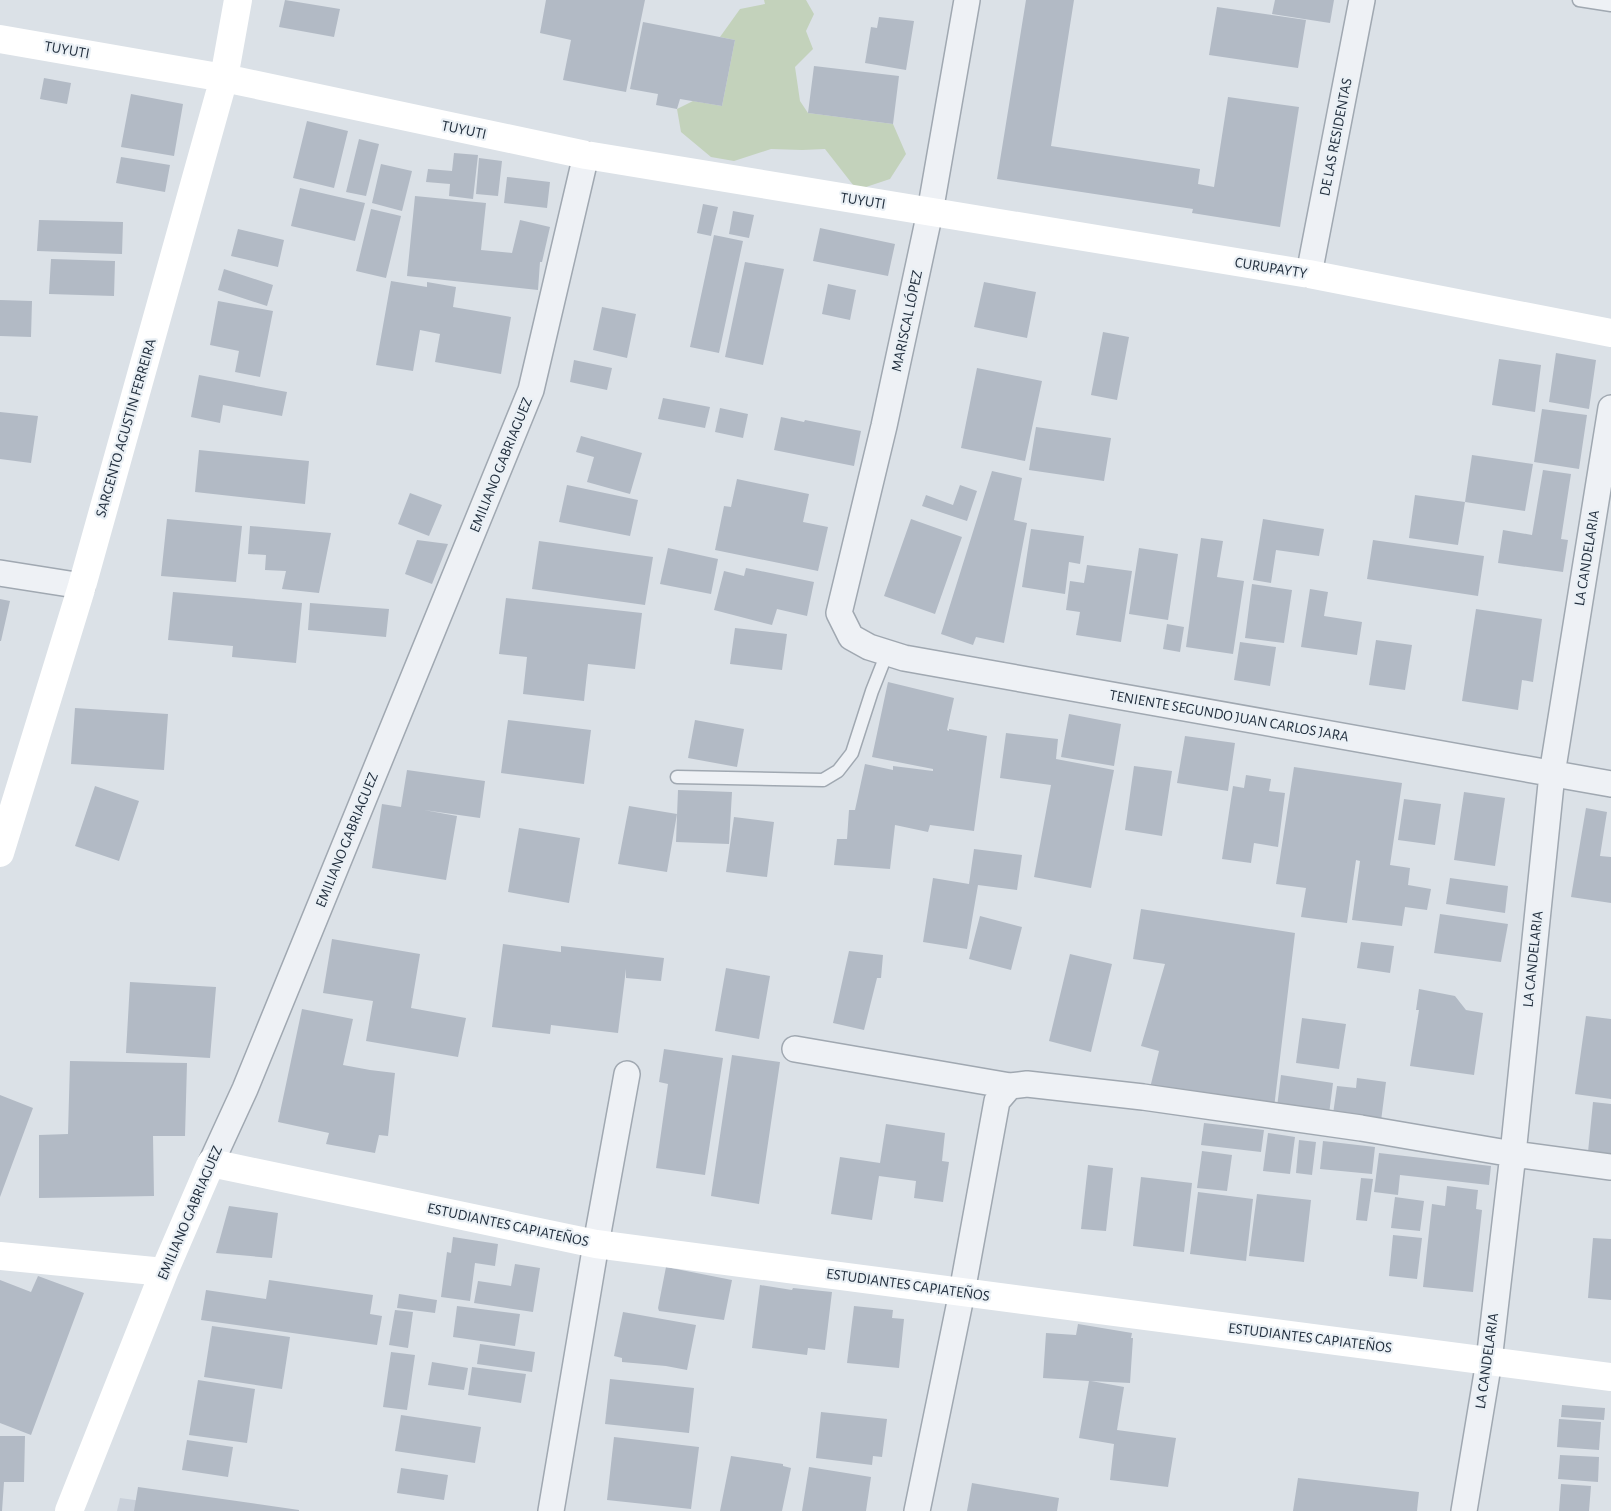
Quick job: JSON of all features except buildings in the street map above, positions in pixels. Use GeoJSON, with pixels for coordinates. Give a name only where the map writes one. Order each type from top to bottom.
{"type":"FeatureCollection","features":[{"type":"Feature","properties":{"kind":"street","name":"SARGENTO AGUSTIN FERREIRA"},"geometry":{"type":"LineString","coordinates":[[0,852],[82,586],[224,78],[238,0]]}},
{"type":"Feature","properties":{"kind":"street","name":"MARISCAL LÓPEZ"},"geometry":{"type":"LineString","coordinates":[[851,637],[839,613],[884,426],[930,212],[967,0]]}},
{"type":"Feature","properties":{"kind":"street","name":"DE LAS RESIDENTAS"},"geometry":{"type":"LineString","coordinates":[[1309,274],[1362,0]]}},
{"type":"Feature","properties":{"kind":"street","name":"TUYUTI"},"geometry":{"type":"LineString","coordinates":[[0,39],[224,78],[586,155],[930,212]]}},
{"type":"Feature","properties":{"kind":"street","name":"EMILIANO GABRIAGUEZ"},"geometry":{"type":"LineString","coordinates":[[69,1511],[164,1272],[249,1080],[531,390],[586,155]]}},
{"type":"Feature","properties":{"kind":"street","name":"CURUPAYTY"},"geometry":{"type":"LineString","coordinates":[[930,212],[1309,274],[1611,333]]}},
{"type":"Feature","properties":{"kind":"street","name":"LA CANDELARIA"},"geometry":{"type":"LineString","coordinates":[[1464,1511],[1488,1361],[1513,1154],[1552,774],[1611,408]]}},
{"type":"Feature","properties":{"kind":"street"},"geometry":{"type":"LineString","coordinates":[[0,573],[82,586]]}},
{"type":"Feature","properties":{"kind":"street","name":"TENIENTE SEGUNDO JUAN CARLOS JARA"},"geometry":{"type":"LineString","coordinates":[[851,637],[870,647],[904,658],[1611,784]]}},
{"type":"Feature","properties":{"kind":"street"},"geometry":{"type":"LineString","coordinates":[[795,1049],[1010,1086],[1034,1085],[1143,1097],[1360,1128],[1513,1154],[1611,1167]]}},
{"type":"Feature","properties":{"kind":"street"},"geometry":{"type":"LineString","coordinates":[[551,1511],[627,1074]]}},
{"type":"Feature","properties":{"kind":"street"},"geometry":{"type":"LineString","coordinates":[[917,1511],[962,1292],[997,1101],[1010,1086]]}},
{"type":"Feature","properties":{"kind":"street","name":"ESTUDIANTES CAPIATEÑOS"},"geometry":{"type":"LineString","coordinates":[[211,1163],[596,1244],[1611,1377]]}},
{"type":"Feature","properties":{"kind":"street"},"geometry":{"type":"LineString","coordinates":[[0,1256],[164,1272]]}},
{"type":"Feature","properties":{"kind":"lane"},"geometry":{"type":"LineString","coordinates":[[1579,0],[1611,5]]}},
{"type":"Feature","properties":{"kind":"lane"},"geometry":{"type":"LineString","coordinates":[[677,778],[823,780],[838,771],[852,753],[872,691],[887,653]]}},
{"type":"Feature","properties":{"kind":"shaded area"},"geometry":{"type":"Polygon","coordinates":[[[120,1498],[215,1511],[117,1511],[120,1498]]]}},
{"type":"Feature","properties":{"kind":"green space"},"geometry":{"type":"Polygon","coordinates":[[[764,0],[806,0],[814,14],[806,31],[813,49],[795,67],[800,101],[808,113],[893,124],[906,154],[890,179],[857,190],[825,149],[771,149],[734,161],[711,157],[681,132],[677,109],[693,101],[722,106],[735,40],[720,37],[740,9],[765,4],[764,0]]]}}]}
